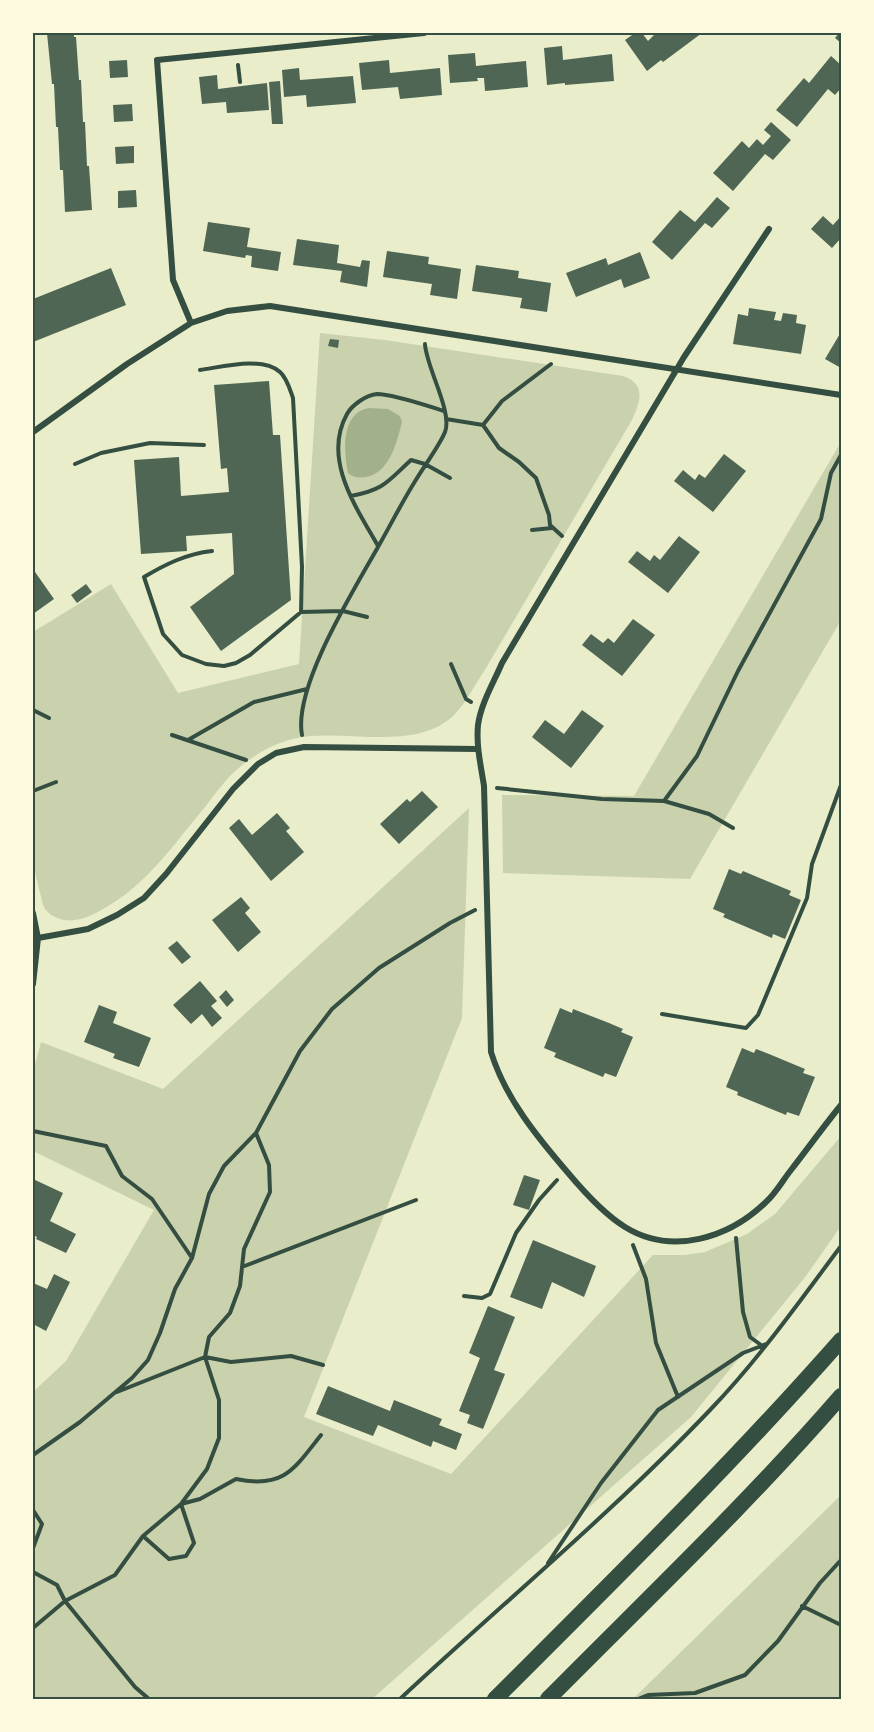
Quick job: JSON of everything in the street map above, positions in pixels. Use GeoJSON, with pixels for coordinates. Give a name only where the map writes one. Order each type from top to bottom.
{"type":"FeatureCollection","features":[{"type":"Feature","properties":{"kind":"highway"},"geometry":{"type":"LineString","coordinates":[[495,1699],[656,1538],[787,1402],[841,1340]]}},
{"type":"Feature","properties":{"kind":"highway"},"geometry":{"type":"LineString","coordinates":[[548,1699],[729,1517],[841,1396]]}},
{"type":"Feature","properties":{"kind":"street"},"geometry":{"type":"LineString","coordinates":[[191,323],[172,280],[158,60],[424,33]]}},
{"type":"Feature","properties":{"kind":"street"},"geometry":{"type":"LineString","coordinates":[[769,229],[677,369],[502,663],[482,708],[478,724],[478,749],[484,786],[491,1052],[496,1071],[543,1144],[594,1201],[626,1228],[664,1241],[683,1243],[701,1240],[735,1225],[767,1201],[841,1104]]}},
{"type":"Feature","properties":{"kind":"street"},"geometry":{"type":"LineString","coordinates":[[33,432],[127,364],[191,323],[227,311],[270,306],[841,395]]}},
{"type":"Feature","properties":{"kind":"street"},"geometry":{"type":"LineString","coordinates":[[38,938],[88,929],[144,898],[166,874],[233,789],[258,764],[276,753],[304,747],[478,749]]}},
{"type":"Feature","properties":{"kind":"street"},"geometry":{"type":"LineString","coordinates":[[33,913],[38,938],[33,984]]}},
{"type":"Feature","properties":{"kind":"path"},"geometry":{"type":"LineString","coordinates":[[304,747],[299,722],[307,689],[343,611],[425,464],[446,431],[444,411],[425,347],[426,329]]}},
{"type":"Feature","properties":{"kind":"path"},"geometry":{"type":"LineString","coordinates":[[483,425],[502,401],[554,362]]}},
{"type":"Feature","properties":{"kind":"path"},"geometry":{"type":"LineString","coordinates":[[200,370],[253,363],[271,367],[281,373],[289,386],[293,398],[302,567],[301,612]]}},
{"type":"Feature","properties":{"kind":"path"},"geometry":{"type":"LineString","coordinates":[[378,547],[343,480],[337,447],[340,427],[352,406],[376,394],[444,411]]}},
{"type":"Feature","properties":{"kind":"path"},"geometry":{"type":"LineString","coordinates":[[446,419],[483,425],[498,448],[519,462],[536,478],[549,515],[550,525],[561,536],[574,542]]}},
{"type":"Feature","properties":{"kind":"path"},"geometry":{"type":"LineString","coordinates":[[75,464],[101,453],[150,443],[204,445]]}},
{"type":"Feature","properties":{"kind":"path"},"geometry":{"type":"LineString","coordinates":[[664,801],[697,756],[738,671],[821,519],[831,473],[841,455]]}},
{"type":"Feature","properties":{"kind":"path"},"geometry":{"type":"LineString","coordinates":[[351,496],[372,492],[387,483],[411,460],[425,464],[450,478]]}},
{"type":"Feature","properties":{"kind":"path"},"geometry":{"type":"LineString","coordinates":[[532,530],[553,528]]}},
{"type":"Feature","properties":{"kind":"path"},"geometry":{"type":"LineString","coordinates":[[212,551],[190,554],[171,561],[144,577],[163,634],[182,656],[206,664],[224,666],[236,663],[250,655],[301,612],[343,611],[367,616]]}},
{"type":"Feature","properties":{"kind":"path"},"geometry":{"type":"LineString","coordinates":[[451,664],[466,699],[482,708]]}},
{"type":"Feature","properties":{"kind":"path"},"geometry":{"type":"LineString","coordinates":[[188,740],[254,702],[307,689]]}},
{"type":"Feature","properties":{"kind":"path"},"geometry":{"type":"LineString","coordinates":[[33,710],[49,718]]}},
{"type":"Feature","properties":{"kind":"path"},"geometry":{"type":"LineString","coordinates":[[172,735],[258,764]]}},
{"type":"Feature","properties":{"kind":"path"},"geometry":{"type":"LineString","coordinates":[[33,791],[56,782]]}},
{"type":"Feature","properties":{"kind":"path"},"geometry":{"type":"LineString","coordinates":[[662,1014],[746,1028],[758,1015],[807,898],[812,864],[841,785]]}},
{"type":"Feature","properties":{"kind":"path"},"geometry":{"type":"LineString","coordinates":[[484,786],[602,799],[664,801],[709,814],[733,828]]}},
{"type":"Feature","properties":{"kind":"path"},"geometry":{"type":"LineString","coordinates":[[33,1455],[80,1422],[132,1378],[148,1360],[160,1334],[175,1289],[192,1258],[209,1194],[224,1166],[255,1133],[300,1051],[332,1009],[379,968],[450,923],[487,904]]}},
{"type":"Feature","properties":{"kind":"path"},"geometry":{"type":"LineString","coordinates":[[33,1131],[106,1146],[122,1176],[152,1199],[192,1258]]}},
{"type":"Feature","properties":{"kind":"path"},"geometry":{"type":"LineString","coordinates":[[33,1628],[66,1601],[115,1575],[143,1536],[181,1504],[207,1469],[219,1438],[219,1400],[205,1357],[209,1336],[230,1313],[240,1286],[244,1249],[270,1192],[269,1165],[255,1133]]}},
{"type":"Feature","properties":{"kind":"path"},"geometry":{"type":"LineString","coordinates":[[464,1296],[482,1298],[490,1294],[516,1233],[539,1200],[566,1170]]}},
{"type":"Feature","properties":{"kind":"path"},"geometry":{"type":"LineString","coordinates":[[242,1267],[416,1200]]}},
{"type":"Feature","properties":{"kind":"path"},"geometry":{"type":"LineString","coordinates":[[735,1225],[743,1312],[750,1337],[761,1345]]}},
{"type":"Feature","properties":{"kind":"path"},"geometry":{"type":"LineString","coordinates":[[626,1228],[646,1279],[656,1343],[678,1397]]}},
{"type":"Feature","properties":{"kind":"path"},"geometry":{"type":"LineString","coordinates":[[400,1699],[616,1503],[711,1409],[769,1343],[841,1246]]}},
{"type":"Feature","properties":{"kind":"path"},"geometry":{"type":"LineString","coordinates":[[544,1569],[601,1483],[658,1410],[743,1353],[769,1343]]}},
{"type":"Feature","properties":{"kind":"path"},"geometry":{"type":"LineString","coordinates":[[112,1394],[205,1357],[231,1362],[291,1356],[323,1365]]}},
{"type":"Feature","properties":{"kind":"path"},"geometry":{"type":"LineString","coordinates":[[181,1504],[200,1499],[236,1479],[268,1482],[292,1471],[321,1435]]}},
{"type":"Feature","properties":{"kind":"path"},"geometry":{"type":"LineString","coordinates":[[143,1536],[169,1559],[186,1556],[194,1543],[181,1504]]}},
{"type":"Feature","properties":{"kind":"path"},"geometry":{"type":"LineString","coordinates":[[33,1510],[42,1524],[33,1548]]}},
{"type":"Feature","properties":{"kind":"path"},"geometry":{"type":"LineString","coordinates":[[638,1699],[648,1695],[695,1693],[745,1675],[778,1641],[802,1606],[841,1560]]}},
{"type":"Feature","properties":{"kind":"path"},"geometry":{"type":"LineString","coordinates":[[33,1572],[57,1585],[66,1601],[135,1688],[149,1699]]}},
{"type":"Feature","properties":{"kind":"path"},"geometry":{"type":"LineString","coordinates":[[802,1606],[841,1625]]}},
{"type":"Feature","properties":{"kind":"shaded area"},"geometry":{"type":"Polygon","coordinates":[[[320,333],[385,340],[623,376],[636,384],[640,394],[639,400],[632,420],[483,673],[455,714],[441,725],[406,736],[311,736],[291,739],[265,750],[231,775],[182,836],[133,888],[99,912],[89,916],[69,920],[54,917],[43,905],[33,864],[33,632],[111,584],[178,693],[299,664],[320,333]]]}},
{"type":"Feature","properties":{"kind":"shaded area"},"geometry":{"type":"Polygon","coordinates":[[[369,408],[388,409],[400,416],[402,422],[395,447],[387,463],[374,474],[366,477],[352,476],[348,473],[346,434],[353,417],[369,408]]]}},
{"type":"Feature","properties":{"kind":"shaded area"},"geometry":{"type":"Polygon","coordinates":[[[841,442],[841,620],[690,879],[503,873],[502,795],[634,796],[841,442]]]}},
{"type":"Feature","properties":{"kind":"shaded area"},"geometry":{"type":"Polygon","coordinates":[[[469,808],[462,1018],[304,1417],[451,1474],[653,1255],[685,1255],[705,1252],[747,1234],[775,1214],[841,1136],[841,1226],[806,1276],[691,1417],[372,1699],[33,1699],[33,1392],[66,1361],[154,1210],[33,1151],[33,1072],[41,1042],[163,1089],[469,808]]]}},
{"type":"Feature","properties":{"kind":"shaded area"},"geometry":{"type":"Polygon","coordinates":[[[841,1495],[841,1699],[633,1699],[841,1495]]]}},
{"type":"Feature","properties":{"kind":"building"},"geometry":{"type":"Polygon","coordinates":[[[47,33],[74,33],[76,37],[92,210],[65,212],[63,170],[60,170],[54,84],[52,84],[47,33]]]}},
{"type":"Feature","properties":{"kind":"building"},"geometry":{"type":"Polygon","coordinates":[[[635,33],[642,33],[648,41],[656,33],[702,33],[647,71],[625,40],[635,33]]]}},
{"type":"Feature","properties":{"kind":"building"},"geometry":{"type":"Polygon","coordinates":[[[841,33],[841,43],[835,38],[841,33]]]}},
{"type":"Feature","properties":{"kind":"building"},"geometry":{"type":"Polygon","coordinates":[[[562,46],[563,60],[612,54],[614,81],[547,85],[544,48],[562,46]]]}},
{"type":"Feature","properties":{"kind":"building"},"geometry":{"type":"Polygon","coordinates":[[[475,53],[476,66],[526,61],[528,87],[485,91],[484,78],[477,78],[478,81],[450,83],[448,55],[475,53]]]}},
{"type":"Feature","properties":{"kind":"building"},"geometry":{"type":"Polygon","coordinates":[[[831,56],[841,65],[841,88],[835,95],[828,89],[797,127],[776,110],[804,78],[809,83],[831,56]]]}},
{"type":"Feature","properties":{"kind":"building"},"geometry":{"type":"Polygon","coordinates":[[[127,60],[128,77],[110,78],[109,61],[127,60]]]}},
{"type":"Feature","properties":{"kind":"building"},"geometry":{"type":"Polygon","coordinates":[[[389,60],[390,73],[440,68],[442,95],[400,99],[398,87],[362,90],[359,63],[389,60]]]}},
{"type":"Feature","properties":{"kind":"building"},"geometry":{"type":"Polygon","coordinates":[[[299,68],[300,80],[353,76],[356,103],[307,107],[306,95],[284,97],[282,70],[299,68]]]}},
{"type":"Feature","properties":{"kind":"building"},"geometry":{"type":"Polygon","coordinates":[[[217,75],[218,89],[267,83],[269,110],[227,113],[226,102],[202,104],[199,77],[217,75]]]}},
{"type":"Feature","properties":{"kind":"building"},"geometry":{"type":"Polygon","coordinates":[[[280,81],[283,124],[272,124],[269,82],[280,81]]]}},
{"type":"Feature","properties":{"kind":"building"},"geometry":{"type":"Polygon","coordinates":[[[132,104],[133,121],[114,122],[113,105],[132,104]]]}},
{"type":"Feature","properties":{"kind":"building"},"geometry":{"type":"Polygon","coordinates":[[[771,122],[791,140],[773,160],[765,154],[733,191],[713,173],[742,141],[749,148],[757,139],[763,145],[771,136],[764,130],[771,122]]]}},
{"type":"Feature","properties":{"kind":"building"},"geometry":{"type":"Polygon","coordinates":[[[134,146],[134,163],[116,164],[115,147],[134,146]]]}},
{"type":"Feature","properties":{"kind":"building"},"geometry":{"type":"Polygon","coordinates":[[[136,190],[137,207],[118,208],[118,191],[136,190]]]}},
{"type":"Feature","properties":{"kind":"building"},"geometry":{"type":"Polygon","coordinates":[[[717,197],[730,208],[712,228],[705,223],[672,260],[652,242],[680,210],[695,222],[717,197]]]}},
{"type":"Feature","properties":{"kind":"building"},"geometry":{"type":"Polygon","coordinates":[[[823,216],[833,225],[841,216],[841,238],[832,248],[811,229],[823,216]]]}},
{"type":"Feature","properties":{"kind":"building"},"geometry":{"type":"Polygon","coordinates":[[[208,222],[250,228],[247,247],[281,252],[278,271],[251,267],[252,256],[246,255],[245,258],[203,251],[208,222]]]}},
{"type":"Feature","properties":{"kind":"building"},"geometry":{"type":"Polygon","coordinates":[[[297,239],[339,245],[337,263],[360,267],[362,260],[370,261],[367,287],[340,282],[342,271],[293,265],[297,239]]]}},
{"type":"Feature","properties":{"kind":"building"},"geometry":{"type":"Polygon","coordinates":[[[387,251],[429,257],[428,264],[461,269],[457,299],[430,295],[432,284],[383,277],[387,251]]]}},
{"type":"Feature","properties":{"kind":"building"},"geometry":{"type":"Polygon","coordinates":[[[640,252],[650,278],[624,288],[621,279],[576,297],[566,273],[606,258],[608,265],[640,252]]]}},
{"type":"Feature","properties":{"kind":"building"},"geometry":{"type":"Polygon","coordinates":[[[476,265],[519,271],[518,278],[551,283],[547,312],[520,308],[522,298],[472,291],[476,265]]]}},
{"type":"Feature","properties":{"kind":"building"},"geometry":{"type":"Polygon","coordinates":[[[111,268],[126,305],[33,342],[33,299],[111,268]]]}},
{"type":"Feature","properties":{"kind":"building"},"geometry":{"type":"Polygon","coordinates":[[[749,308],[776,312],[774,320],[781,321],[783,313],[797,315],[796,323],[806,325],[801,354],[733,344],[738,314],[748,316],[749,308]]]}},
{"type":"Feature","properties":{"kind":"building"},"geometry":{"type":"Polygon","coordinates":[[[841,332],[841,368],[825,359],[841,332]]]}},
{"type":"Feature","properties":{"kind":"building"},"geometry":{"type":"Polygon","coordinates":[[[330,339],[339,340],[338,348],[328,346],[330,339]]]}},
{"type":"Feature","properties":{"kind":"building"},"geometry":{"type":"Polygon","coordinates":[[[269,381],[273,435],[280,435],[291,600],[221,651],[190,607],[234,574],[232,533],[186,536],[187,551],[141,554],[134,460],[179,457],[181,496],[229,492],[227,468],[221,469],[214,385],[269,381]]]}},
{"type":"Feature","properties":{"kind":"building"},"geometry":{"type":"Polygon","coordinates":[[[724,454],[746,471],[713,512],[674,481],[683,470],[695,480],[699,474],[705,478],[724,454]]]}},
{"type":"Feature","properties":{"kind":"building"},"geometry":{"type":"Polygon","coordinates":[[[679,536],[700,552],[668,593],[628,562],[637,551],[650,561],[654,555],[660,560],[679,536]]]}},
{"type":"Feature","properties":{"kind":"building"},"geometry":{"type":"Polygon","coordinates":[[[33,569],[54,599],[33,614],[33,569]]]}},
{"type":"Feature","properties":{"kind":"building"},"geometry":{"type":"Polygon","coordinates":[[[86,584],[92,592],[77,603],[71,595],[86,584]]]}},
{"type":"Feature","properties":{"kind":"building"},"geometry":{"type":"Polygon","coordinates":[[[633,619],[655,635],[622,676],[582,645],[591,634],[603,643],[608,638],[614,643],[633,619]]]}},
{"type":"Feature","properties":{"kind":"building"},"geometry":{"type":"Polygon","coordinates":[[[582,710],[604,726],[571,768],[532,737],[545,720],[564,734],[582,710]]]}},
{"type":"Feature","properties":{"kind":"building"},"geometry":{"type":"Polygon","coordinates":[[[422,791],[438,807],[399,844],[380,824],[407,799],[410,802],[422,791]]]}},
{"type":"Feature","properties":{"kind":"building"},"geometry":{"type":"Polygon","coordinates":[[[277,813],[290,828],[286,831],[304,852],[271,881],[229,828],[239,819],[252,835],[277,813]]]}},
{"type":"Feature","properties":{"kind":"building"},"geometry":{"type":"Polygon","coordinates":[[[729,869],[741,874],[743,871],[791,891],[789,895],[801,900],[785,939],[773,934],[772,938],[723,917],[725,914],[713,909],[729,869]]]}},
{"type":"Feature","properties":{"kind":"building"},"geometry":{"type":"Polygon","coordinates":[[[241,897],[250,908],[245,913],[261,932],[238,952],[212,920],[241,897]]]}},
{"type":"Feature","properties":{"kind":"building"},"geometry":{"type":"Polygon","coordinates":[[[177,941],[191,957],[182,964],[168,948],[177,941]]]}},
{"type":"Feature","properties":{"kind":"building"},"geometry":{"type":"Polygon","coordinates":[[[200,981],[217,1001],[211,1006],[222,1018],[212,1027],[202,1014],[191,1024],[173,1005],[200,981]]]}},
{"type":"Feature","properties":{"kind":"building"},"geometry":{"type":"Polygon","coordinates":[[[226,990],[234,1000],[227,1007],[219,997],[226,990]]]}},
{"type":"Feature","properties":{"kind":"building"},"geometry":{"type":"Polygon","coordinates":[[[99,1005],[117,1012],[113,1023],[151,1038],[139,1067],[113,1058],[115,1054],[84,1042],[99,1005]]]}},
{"type":"Feature","properties":{"kind":"building"},"geometry":{"type":"Polygon","coordinates":[[[560,1008],[572,1013],[573,1009],[609,1023],[623,1029],[621,1032],[633,1037],[616,1077],[605,1073],[603,1077],[554,1057],[556,1053],[544,1048],[560,1008]]]}},
{"type":"Feature","properties":{"kind":"building"},"geometry":{"type":"Polygon","coordinates":[[[742,1048],[754,1053],[756,1049],[769,1054],[805,1069],[803,1073],[815,1077],[799,1116],[787,1112],[786,1115],[737,1095],[738,1092],[726,1087],[742,1048]]]}},
{"type":"Feature","properties":{"kind":"building"},"geometry":{"type":"Polygon","coordinates":[[[524,1175],[540,1180],[529,1210],[513,1205],[524,1175]]]}},
{"type":"Feature","properties":{"kind":"building"},"geometry":{"type":"Polygon","coordinates":[[[33,1179],[63,1193],[50,1221],[76,1234],[66,1253],[36,1239],[37,1237],[33,1235],[33,1179]]]}},
{"type":"Feature","properties":{"kind":"building"},"geometry":{"type":"Polygon","coordinates":[[[533,1240],[596,1266],[584,1297],[552,1282],[542,1309],[510,1297],[533,1240]]]}},
{"type":"Feature","properties":{"kind":"building"},"geometry":{"type":"Polygon","coordinates":[[[54,1274],[70,1282],[46,1331],[33,1324],[33,1283],[47,1289],[54,1274]]]}},
{"type":"Feature","properties":{"kind":"building"},"geometry":{"type":"Polygon","coordinates":[[[488,1306],[515,1317],[494,1370],[505,1374],[483,1429],[467,1423],[470,1415],[459,1411],[480,1358],[469,1353],[488,1306]]]}},
{"type":"Feature","properties":{"kind":"building"},"geometry":{"type":"Polygon","coordinates":[[[328,1386],[390,1411],[394,1400],[442,1419],[439,1425],[462,1434],[456,1450],[433,1441],[431,1447],[378,1425],[373,1436],[316,1414],[328,1386]]]}}]}
